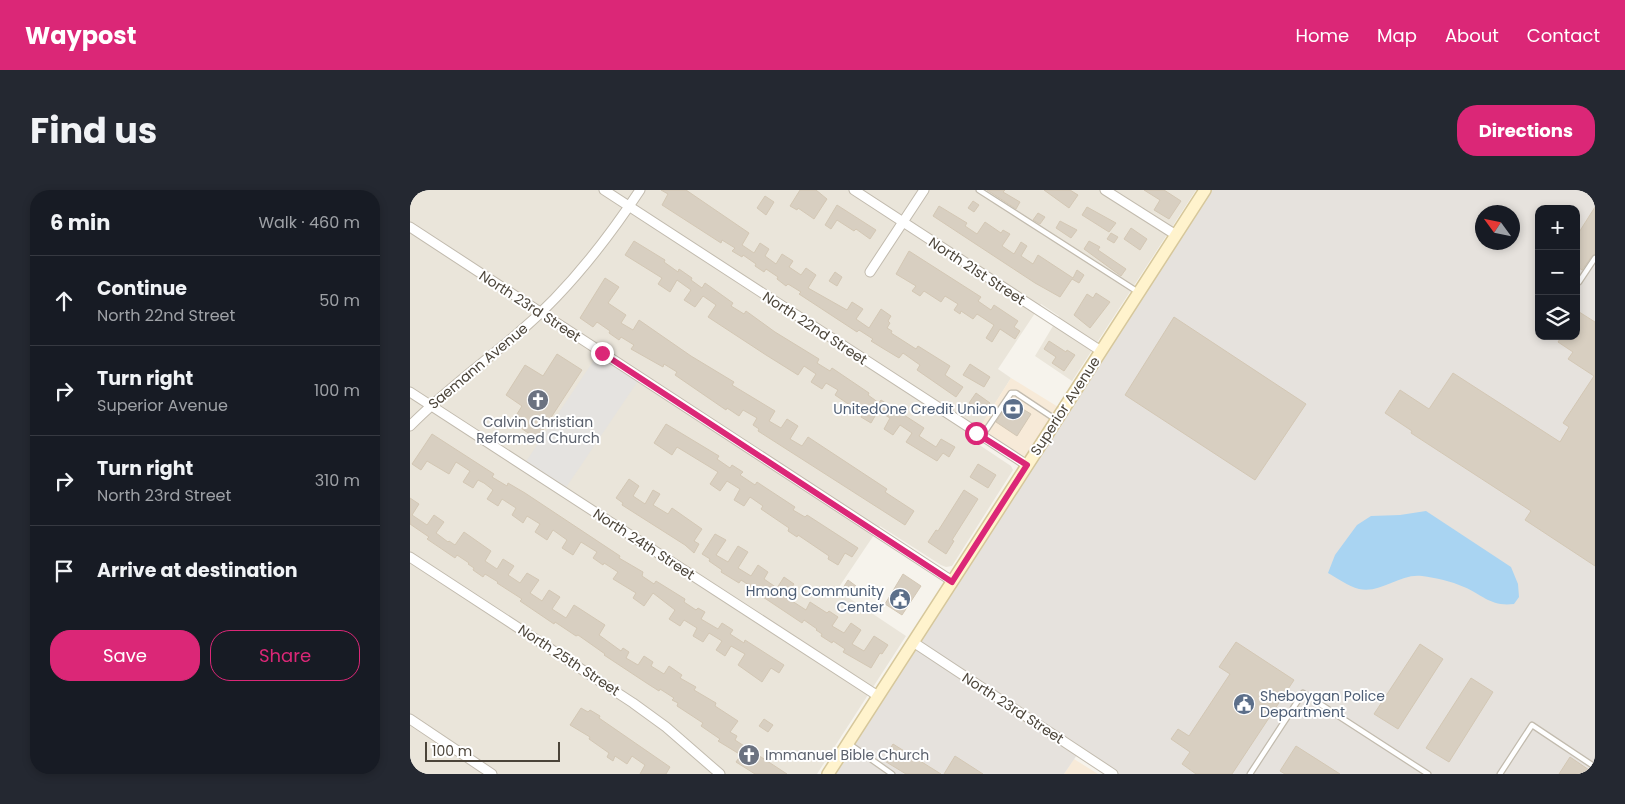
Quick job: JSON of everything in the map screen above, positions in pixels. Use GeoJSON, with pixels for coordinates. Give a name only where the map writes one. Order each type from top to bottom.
{"type":"FeatureCollection","features":[{"type":"Feature","properties":{"kind":"street","name":"North 22nd Street"},"geometry":{"type":"LineString","coordinates":[[604,190],[1027,465]]}},
{"type":"Feature","properties":{"kind":"street","name":"Saemann Avenue"},"geometry":{"type":"LineString","coordinates":[[410,426],[430,405],[540,313],[577,275],[604,242],[640,190]]}},
{"type":"Feature","properties":{"kind":"street","name":"North 21st Street"},"geometry":{"type":"LineString","coordinates":[[854,190],[1101,351]]}},
{"type":"Feature","properties":{"kind":"street"},"geometry":{"type":"LineString","coordinates":[[870,272],[924,190]]}},
{"type":"Feature","properties":{"kind":"street"},"geometry":{"type":"LineString","coordinates":[[1105,190],[1176,235]]}},
{"type":"Feature","properties":{"kind":"street","name":"Superior Avenue"},"geometry":{"type":"LineString","coordinates":[[828,774],[1205,190]]}},
{"type":"Feature","properties":{"kind":"street","name":"North 23rd Street"},"geometry":{"type":"LineString","coordinates":[[410,227],[952,582]]}},
{"type":"Feature","properties":{"kind":"street","name":"North 24th Street"},"geometry":{"type":"LineString","coordinates":[[410,392],[878,696]]}},
{"type":"Feature","properties":{"kind":"street","name":"North 25th Street"},"geometry":{"type":"LineString","coordinates":[[410,557],[633,703],[666,727],[720,774]]}},
{"type":"Feature","properties":{"kind":"street","name":"North 23rd Street"},"geometry":{"type":"LineString","coordinates":[[913,642],[1113,774]]}},
{"type":"Feature","properties":{"kind":"street"},"geometry":{"type":"LineString","coordinates":[[410,719],[492,774]]}},
{"type":"Feature","properties":{"kind":"lane"},"geometry":{"type":"LineString","coordinates":[[979,190],[1139,293]]}},
{"type":"Feature","properties":{"kind":"lane"},"geometry":{"type":"LineString","coordinates":[[1580,280],[1595,258]]}},
{"type":"Feature","properties":{"kind":"lane"},"geometry":{"type":"LineString","coordinates":[[982,436],[1011,393],[1016,393],[1057,420]]}},
{"type":"Feature","properties":{"kind":"lane"},"geometry":{"type":"LineString","coordinates":[[1250,774],[1303,693],[1428,774]]}},
{"type":"Feature","properties":{"kind":"lane"},"geometry":{"type":"LineString","coordinates":[[1500,774],[1532,725],[1595,766]]}},
{"type":"Feature","properties":{"kind":"lane"},"geometry":{"type":"LineString","coordinates":[[848,742],[892,774]]}},
{"type":"Feature","properties":{"kind":"shaded area"},"geometry":{"type":"Polygon","coordinates":[[[410,190],[1196,190],[1072,381],[1035,356],[1059,316],[1041,304],[998,369],[1011,378],[972,440],[1011,466],[1013,470],[952,566],[946,567],[941,565],[880,526],[837,590],[906,636],[817,774],[410,774],[410,190]]]}},
{"type":"Feature","properties":{"kind":"shaded area"},"geometry":{"type":"Polygon","coordinates":[[[1205,190],[1595,190],[1595,774],[1113,774],[1079,752],[1064,774],[828,774],[1205,190]]]}},
{"type":"Feature","properties":{"kind":"shaded area"},"geometry":{"type":"Polygon","coordinates":[[[600,351],[640,378],[563,492],[523,466],[600,351]]]}},
{"type":"Feature","properties":{"kind":"shaded area"},"geometry":{"type":"Polygon","coordinates":[[[1011,378],[1063,410],[1027,465],[976,433],[1011,378]]]}},
{"type":"Feature","properties":{"kind":"shaded area"},"geometry":{"type":"Polygon","coordinates":[[[1074,759],[1098,774],[1064,774],[1074,759]]]}},
{"type":"Feature","properties":{"kind":"water"},"geometry":{"type":"Polygon","coordinates":[[[1426,511],[1511,567],[1518,584],[1519,597],[1514,604],[1499,604],[1487,600],[1459,585],[1422,576],[1406,577],[1375,589],[1367,590],[1351,586],[1328,573],[1335,555],[1357,525],[1371,516],[1400,515],[1426,511]]]}},
{"type":"Feature","properties":{"kind":"building"},"geometry":{"type":"Polygon","coordinates":[[[661,190],[686,190],[749,233],[742,245],[754,253],[760,243],[769,249],[765,256],[776,264],[782,254],[793,261],[789,267],[801,275],[806,268],[816,275],[808,288],[847,310],[852,302],[863,309],[856,319],[869,328],[881,309],[891,316],[887,328],[892,331],[891,333],[916,349],[918,346],[950,366],[945,375],[963,387],[956,397],[917,370],[920,365],[903,353],[899,358],[871,341],[873,339],[859,330],[857,332],[799,294],[801,292],[788,284],[786,286],[777,279],[778,277],[766,269],[764,272],[743,255],[742,257],[732,251],[735,248],[722,240],[721,243],[662,205],[668,194],[661,190]]]}},
{"type":"Feature","properties":{"kind":"building"},"geometry":{"type":"Polygon","coordinates":[[[800,190],[816,190],[827,199],[814,219],[798,208],[797,210],[790,206],[800,190]]]}},
{"type":"Feature","properties":{"kind":"building"},"geometry":{"type":"Polygon","coordinates":[[[987,190],[1005,190],[1003,192],[1020,202],[1016,209],[987,190]]]}},
{"type":"Feature","properties":{"kind":"building"},"geometry":{"type":"Polygon","coordinates":[[[1044,190],[1070,190],[1078,195],[1069,208],[1044,190]]]}},
{"type":"Feature","properties":{"kind":"building"},"geometry":{"type":"Polygon","coordinates":[[[1144,190],[1164,190],[1181,201],[1169,219],[1154,210],[1160,200],[1144,190]]]}},
{"type":"Feature","properties":{"kind":"building"},"geometry":{"type":"Polygon","coordinates":[[[765,196],[774,202],[766,215],[757,208],[765,196]]]}},
{"type":"Feature","properties":{"kind":"building"},"geometry":{"type":"Polygon","coordinates":[[[973,201],[979,205],[974,212],[968,208],[973,201]]]}},
{"type":"Feature","properties":{"kind":"building"},"geometry":{"type":"Polygon","coordinates":[[[837,205],[876,230],[870,239],[856,229],[854,231],[837,220],[831,229],[825,225],[837,205]]]}},
{"type":"Feature","properties":{"kind":"building"},"geometry":{"type":"Polygon","coordinates":[[[939,206],[967,223],[965,226],[977,234],[985,222],[1001,233],[1003,230],[1010,234],[1002,246],[1014,254],[1021,242],[1027,246],[1021,256],[1033,264],[1038,255],[1073,278],[1077,270],[1084,275],[1079,283],[1072,279],[1060,297],[1035,283],[933,216],[939,206]]]}},
{"type":"Feature","properties":{"kind":"building"},"geometry":{"type":"Polygon","coordinates":[[[1087,207],[1116,223],[1109,232],[1082,215],[1087,207]]]}},
{"type":"Feature","properties":{"kind":"building"},"geometry":{"type":"Polygon","coordinates":[[[1595,207],[1595,254],[1582,270],[1580,269],[1580,231],[1595,207]]]}},
{"type":"Feature","properties":{"kind":"building"},"geometry":{"type":"Polygon","coordinates":[[[1038,213],[1045,217],[1040,224],[1033,220],[1038,213]]]}},
{"type":"Feature","properties":{"kind":"building"},"geometry":{"type":"Polygon","coordinates":[[[1060,221],[1077,230],[1071,238],[1056,228],[1060,221]]]}},
{"type":"Feature","properties":{"kind":"building"},"geometry":{"type":"Polygon","coordinates":[[[1131,228],[1147,239],[1140,250],[1124,239],[1131,228]]]}},
{"type":"Feature","properties":{"kind":"building"},"geometry":{"type":"Polygon","coordinates":[[[1111,233],[1118,237],[1114,243],[1107,239],[1111,233]]]}},
{"type":"Feature","properties":{"kind":"building"},"geometry":{"type":"Polygon","coordinates":[[[634,241],[665,260],[664,262],[678,272],[679,269],[702,288],[705,283],[733,303],[731,306],[744,314],[746,311],[775,332],[819,359],[817,363],[830,371],[832,368],[869,393],[868,395],[879,403],[881,400],[924,428],[919,436],[936,447],[941,439],[955,447],[949,457],[943,453],[937,461],[906,442],[912,433],[900,425],[893,435],[884,429],[890,418],[878,411],[871,423],[861,417],[863,414],[835,395],[838,390],[826,383],[822,389],[811,382],[816,374],[804,366],[798,375],[708,317],[716,305],[703,296],[695,307],[684,300],[691,290],[677,280],[670,292],[658,284],[662,278],[625,255],[634,241]]]}},
{"type":"Feature","properties":{"kind":"building"},"geometry":{"type":"Polygon","coordinates":[[[1089,241],[1100,247],[1098,250],[1126,269],[1121,276],[1084,249],[1089,241]]]}},
{"type":"Feature","properties":{"kind":"building"},"geometry":{"type":"Polygon","coordinates":[[[909,251],[981,297],[978,301],[991,310],[994,305],[1018,321],[1014,327],[1020,331],[1015,339],[1000,329],[992,342],[986,338],[994,325],[977,314],[973,319],[961,311],[960,314],[954,310],[958,304],[945,296],[941,302],[924,291],[920,296],[912,291],[916,286],[896,274],[909,251]]]}},
{"type":"Feature","properties":{"kind":"building"},"geometry":{"type":"Polygon","coordinates":[[[835,272],[842,277],[837,286],[829,281],[835,272]]]}},
{"type":"Feature","properties":{"kind":"building"},"geometry":{"type":"Polygon","coordinates":[[[605,278],[619,287],[608,303],[626,315],[621,323],[633,330],[639,320],[691,356],[734,382],[732,385],[775,411],[769,421],[781,428],[787,419],[798,426],[790,439],[802,446],[808,437],[887,489],[885,492],[914,511],[905,525],[758,431],[759,429],[753,425],[757,418],[743,410],[739,416],[727,408],[726,410],[675,375],[677,372],[664,364],[663,367],[631,349],[634,345],[621,337],[619,340],[597,322],[593,327],[580,318],[605,278]]]}},
{"type":"Feature","properties":{"kind":"building"},"geometry":{"type":"Polygon","coordinates":[[[1096,293],[1110,302],[1090,328],[1074,315],[1087,294],[1093,298],[1096,293]]]}},
{"type":"Feature","properties":{"kind":"building"},"geometry":{"type":"Polygon","coordinates":[[[1580,313],[1595,322],[1595,566],[1525,520],[1531,511],[1411,433],[1412,431],[1385,413],[1400,390],[1429,409],[1453,373],[1560,442],[1569,427],[1563,423],[1594,376],[1568,359],[1573,352],[1558,342],[1559,340],[1580,340],[1580,313]]]}},
{"type":"Feature","properties":{"kind":"building"},"geometry":{"type":"Polygon","coordinates":[[[1174,317],[1306,404],[1255,480],[1125,395],[1174,317]]]}},
{"type":"Feature","properties":{"kind":"building"},"geometry":{"type":"Polygon","coordinates":[[[1049,341],[1066,352],[1067,350],[1075,355],[1064,371],[1052,363],[1056,357],[1044,349],[1049,341]]]}},
{"type":"Feature","properties":{"kind":"building","name":"Calvin Christian Reformed Church"},"geometry":{"type":"Polygon","coordinates":[[[557,354],[582,370],[537,439],[512,422],[522,406],[506,395],[525,365],[543,376],[557,354]]]}},
{"type":"Feature","properties":{"kind":"building"},"geometry":{"type":"Polygon","coordinates":[[[970,364],[990,377],[984,387],[963,375],[970,364]]]}},
{"type":"Feature","properties":{"kind":"building"},"geometry":{"type":"Polygon","coordinates":[[[976,393],[990,403],[982,414],[969,403],[976,393]]]}},
{"type":"Feature","properties":{"kind":"building","name":"UnitedOne Credit Union"},"geometry":{"type":"Polygon","coordinates":[[[1019,400],[1016,405],[1031,414],[1017,436],[996,422],[1009,403],[1019,400]]]}},
{"type":"Feature","properties":{"kind":"building"},"geometry":{"type":"Polygon","coordinates":[[[666,424],[719,456],[717,459],[730,468],[732,465],[743,472],[740,475],[755,485],[757,482],[795,507],[793,510],[805,517],[807,515],[858,548],[852,557],[845,553],[838,565],[828,559],[829,556],[798,535],[797,537],[788,531],[789,528],[761,509],[763,506],[750,497],[744,506],[734,500],[740,489],[727,481],[720,491],[710,484],[718,472],[677,447],[672,455],[654,443],[666,424]]]}},
{"type":"Feature","properties":{"kind":"building"},"geometry":{"type":"Polygon","coordinates":[[[432,434],[494,474],[492,477],[507,486],[508,483],[525,493],[620,556],[619,558],[643,572],[642,576],[654,584],[656,581],[685,599],[684,602],[696,610],[698,608],[705,612],[701,619],[718,629],[722,623],[733,630],[730,634],[744,643],[745,640],[784,665],[779,673],[771,668],[762,682],[738,665],[745,654],[731,646],[725,656],[716,650],[722,641],[709,633],[703,642],[693,636],[697,628],[684,620],[680,626],[669,619],[675,610],[653,593],[644,606],[633,598],[636,593],[613,579],[618,572],[593,558],[597,552],[581,542],[573,555],[562,548],[567,540],[553,530],[547,540],[535,532],[540,524],[527,516],[523,523],[512,515],[516,508],[502,499],[498,506],[487,499],[493,490],[484,483],[478,480],[473,488],[463,482],[470,471],[456,462],[449,474],[427,461],[421,470],[412,464],[432,434]]]}},
{"type":"Feature","properties":{"kind":"building"},"geometry":{"type":"Polygon","coordinates":[[[978,464],[996,475],[988,488],[970,477],[978,464]]]}},
{"type":"Feature","properties":{"kind":"building"},"geometry":{"type":"Polygon","coordinates":[[[629,479],[639,486],[633,496],[645,504],[653,490],[660,494],[653,505],[668,514],[672,508],[702,529],[694,541],[699,544],[694,553],[685,545],[622,505],[623,503],[616,498],[629,479]]]}},
{"type":"Feature","properties":{"kind":"building"},"geometry":{"type":"Polygon","coordinates":[[[964,490],[978,499],[952,540],[954,541],[946,554],[928,542],[936,530],[938,531],[964,490]]]}},
{"type":"Feature","properties":{"kind":"building"},"geometry":{"type":"Polygon","coordinates":[[[410,498],[419,504],[412,515],[427,525],[434,515],[444,522],[436,533],[448,542],[455,545],[464,532],[491,551],[485,561],[497,569],[503,559],[514,566],[508,575],[520,583],[527,573],[539,580],[530,593],[542,601],[549,590],[560,597],[552,609],[566,618],[574,605],[605,625],[599,635],[621,651],[623,648],[629,652],[626,658],[638,665],[644,656],[653,662],[651,666],[664,674],[669,666],[682,675],[680,678],[696,687],[694,690],[716,703],[715,706],[738,721],[730,732],[737,736],[735,740],[787,774],[755,774],[736,762],[741,755],[718,741],[720,739],[701,726],[703,723],[677,706],[678,703],[672,700],[674,698],[648,684],[578,635],[576,636],[555,622],[554,624],[520,601],[522,599],[498,582],[485,574],[483,577],[473,570],[474,568],[469,563],[457,555],[455,558],[427,539],[429,537],[410,524],[410,498]]]}},
{"type":"Feature","properties":{"kind":"building"},"geometry":{"type":"Polygon","coordinates":[[[715,534],[726,540],[716,555],[728,562],[738,546],[748,552],[738,568],[751,576],[758,565],[768,572],[764,579],[777,588],[784,577],[794,584],[786,596],[792,601],[806,610],[810,602],[827,613],[829,611],[838,617],[832,626],[844,633],[851,623],[861,630],[852,644],[864,651],[874,636],[888,645],[882,654],[880,653],[871,668],[843,652],[845,649],[821,636],[822,634],[817,629],[804,620],[802,623],[754,591],[755,589],[741,580],[739,583],[721,572],[722,570],[702,554],[715,534]]]}},
{"type":"Feature","properties":{"kind":"building","name":"Hmong Community Center"},"geometry":{"type":"Polygon","coordinates":[[[903,574],[921,586],[902,615],[885,604],[903,574]]]}},
{"type":"Feature","properties":{"kind":"building"},"geometry":{"type":"Polygon","coordinates":[[[848,580],[856,586],[849,596],[841,591],[848,580]]]}},
{"type":"Feature","properties":{"kind":"building","name":"Sheboygan Police Department"},"geometry":{"type":"Polygon","coordinates":[[[1236,642],[1294,680],[1232,774],[1196,774],[1182,764],[1190,752],[1171,739],[1178,729],[1189,736],[1230,674],[1219,667],[1236,642]]]}},
{"type":"Feature","properties":{"kind":"building"},"geometry":{"type":"Polygon","coordinates":[[[1420,644],[1443,659],[1398,729],[1374,714],[1420,644]]]}},
{"type":"Feature","properties":{"kind":"building"},"geometry":{"type":"Polygon","coordinates":[[[1471,678],[1493,692],[1449,762],[1426,748],[1471,678]]]}},
{"type":"Feature","properties":{"kind":"building"},"geometry":{"type":"Polygon","coordinates":[[[581,708],[588,712],[590,710],[600,716],[599,718],[670,767],[666,774],[640,774],[645,765],[632,756],[627,764],[615,756],[613,761],[607,757],[609,753],[589,739],[590,737],[570,725],[581,708]]]}},
{"type":"Feature","properties":{"kind":"building"},"geometry":{"type":"Polygon","coordinates":[[[764,719],[773,725],[768,732],[759,726],[764,719]]]}},
{"type":"Feature","properties":{"kind":"building"},"geometry":{"type":"Polygon","coordinates":[[[893,744],[941,774],[906,774],[883,760],[893,744]]]}},
{"type":"Feature","properties":{"kind":"building"},"geometry":{"type":"Polygon","coordinates":[[[1296,746],[1340,774],[1285,774],[1280,771],[1296,746]]]}},
{"type":"Feature","properties":{"kind":"building"},"geometry":{"type":"Polygon","coordinates":[[[955,756],[983,774],[944,774],[955,756]]]}},
{"type":"Feature","properties":{"kind":"building"},"geometry":{"type":"Polygon","coordinates":[[[1570,757],[1595,774],[1559,774],[1570,757]]]}},
{"type":"Feature","properties":{"kind":"place","name":"Calvin Christian Reformed Church"},"geometry":{"type":"Point","coordinates":[538,400]}},
{"type":"Feature","properties":{"kind":"place","name":"UnitedOne Credit Union"},"geometry":{"type":"Point","coordinates":[1013,409]}},
{"type":"Feature","properties":{"kind":"place","name":"Hmong Community Center"},"geometry":{"type":"Point","coordinates":[900,599]}},
{"type":"Feature","properties":{"kind":"place","name":"Sheboygan Police Department"},"geometry":{"type":"Point","coordinates":[1244,704]}},
{"type":"Feature","properties":{"kind":"place","name":"Immanuel Bible Church"},"geometry":{"type":"Point","coordinates":[749,755]}},
{"type":"Feature","properties":{"kind":"route"},"geometry":{"type":"LineString","coordinates":[[602,353],[952,582],[1027,465],[976,433]]}}]}
